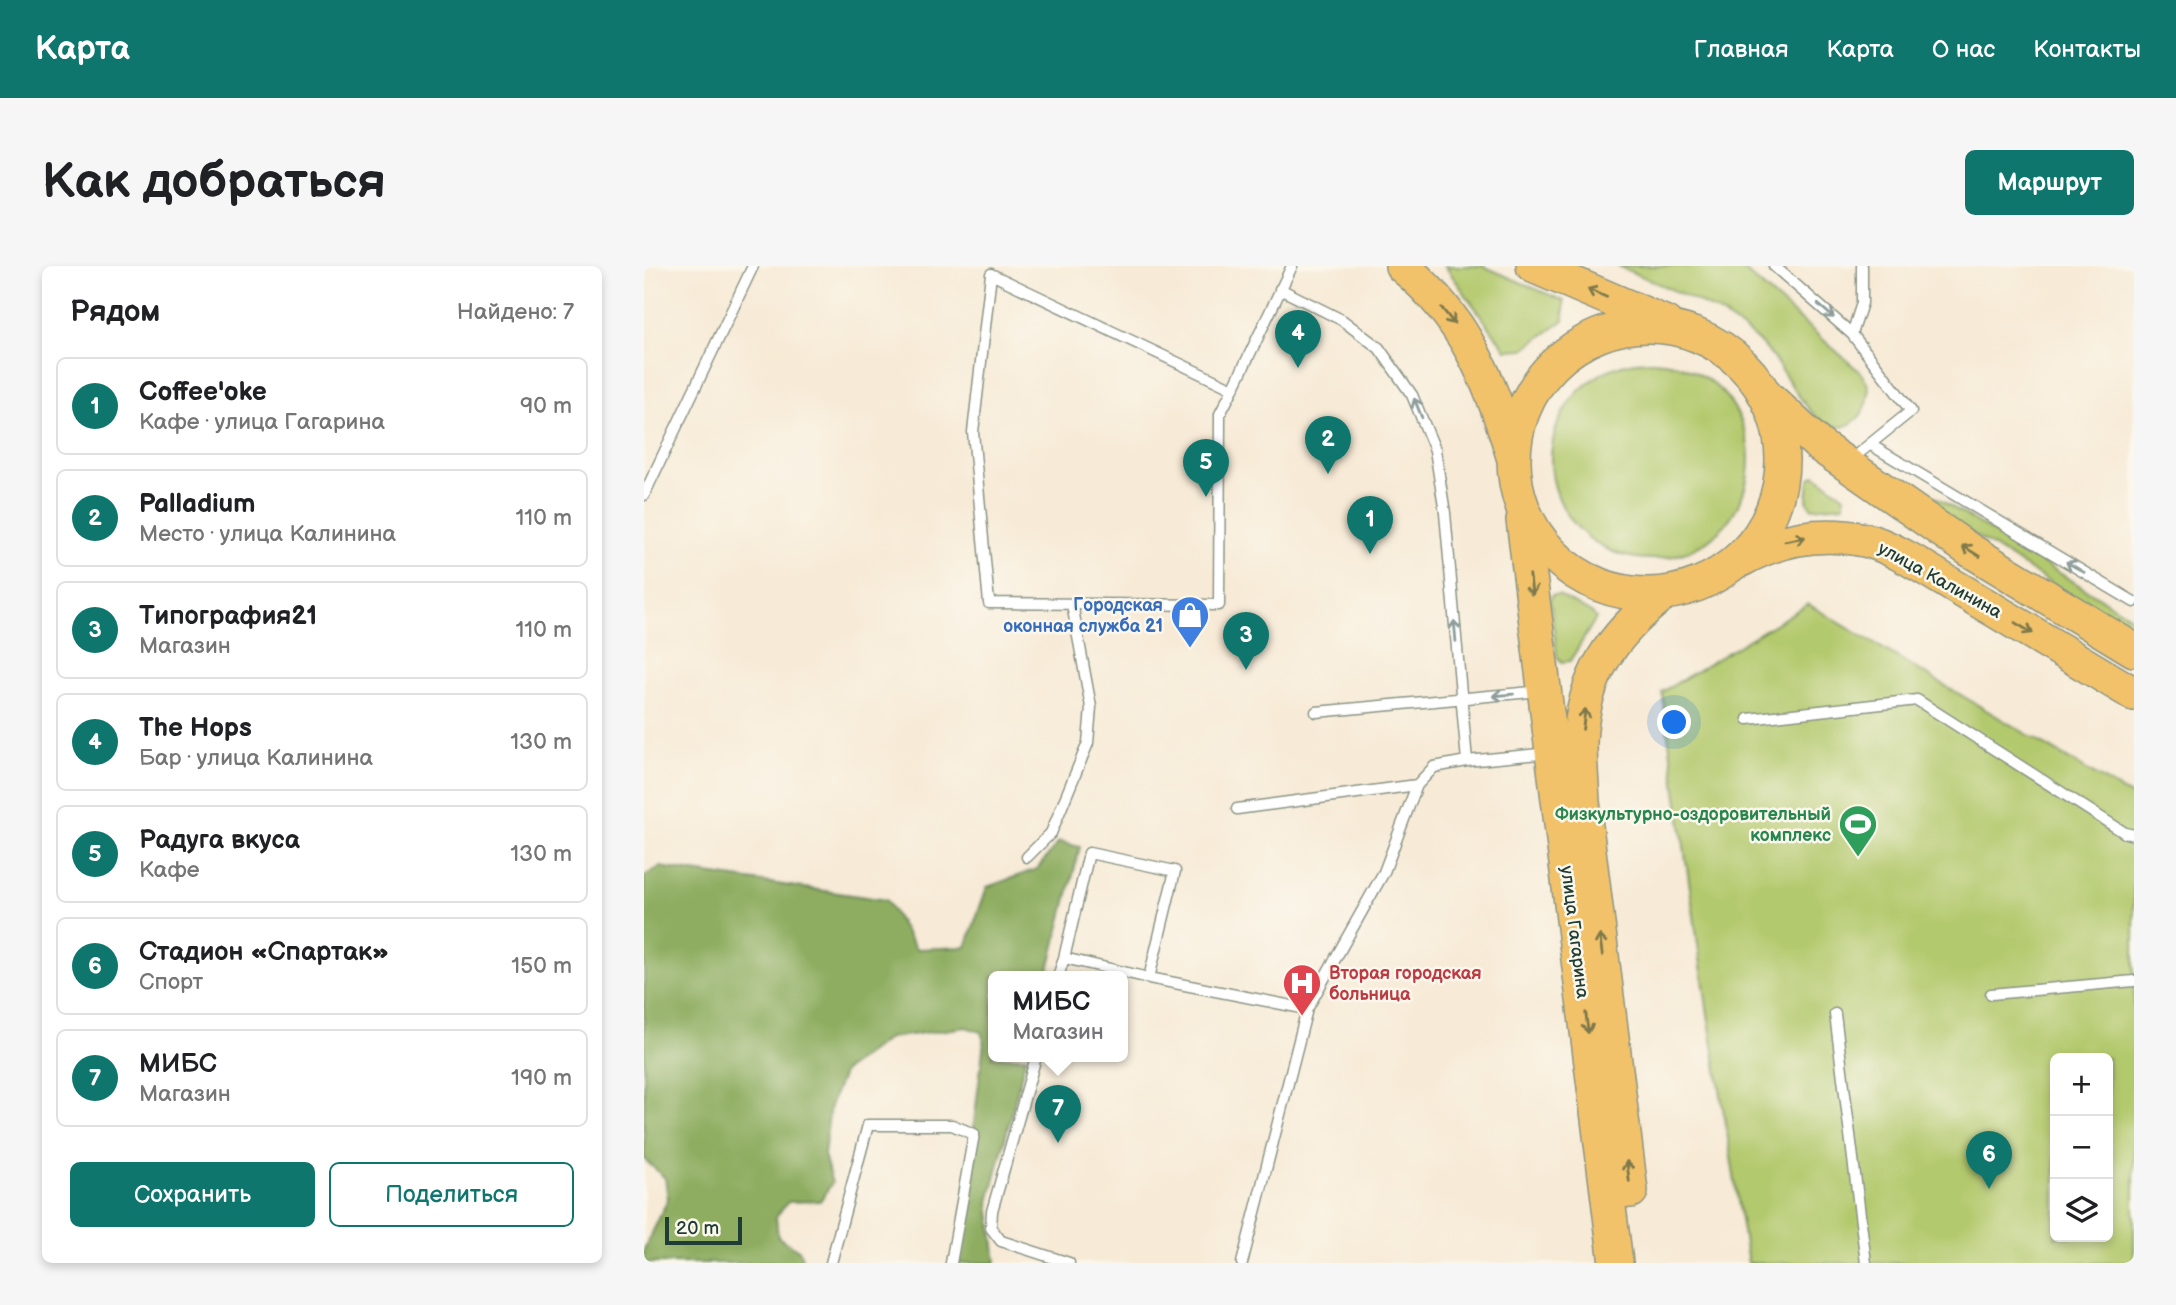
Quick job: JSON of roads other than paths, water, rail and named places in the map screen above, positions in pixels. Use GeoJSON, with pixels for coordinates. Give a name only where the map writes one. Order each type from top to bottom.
{"type":"FeatureCollection","features":[{"type":"Feature","properties":{"kind":"main road"},"geometry":{"type":"LineString","coordinates":[[1402,266],[1442,307],[1464,336],[1497,403],[1513,459]]}},
{"type":"Feature","properties":{"kind":"main road"},"geometry":{"type":"LineString","coordinates":[[1523,517],[1540,545],[1564,566],[1594,583],[1623,591],[1662,595],[1698,585],[1732,564],[1759,536],[1775,505],[1782,476],[1783,449],[1777,420],[1752,373],[1733,355],[1708,340],[1533,266]]}},
{"type":"Feature","properties":{"kind":"main road"},"geometry":{"type":"LineString","coordinates":[[1513,459],[1520,425],[1532,396],[1552,366],[1579,346],[1605,333],[1637,327],[1678,329]]}},
{"type":"Feature","properties":{"kind":"main road"},"geometry":{"type":"LineString","coordinates":[[1766,396],[1819,444],[1858,454],[1968,549],[2134,650]]}},
{"type":"Feature","properties":{"kind":"main road","name":"улица Гагарина"},"geometry":{"type":"LineString","coordinates":[[1513,459],[1523,517],[1616,1263]]}},
{"type":"Feature","properties":{"kind":"main road","name":"улица Калинина"},"geometry":{"type":"LineString","coordinates":[[1732,564],[1764,547],[1796,538],[1826,536],[1867,540],[1910,560],[2134,694]]}},
{"type":"Feature","properties":{"kind":"main road","name":"улица Гагарина"},"geometry":{"type":"LineString","coordinates":[[1639,1263],[1584,802],[1580,742],[1586,700],[1596,671],[1610,646],[1631,620],[1662,595]]}},
{"type":"Feature","properties":{"kind":"lane"},"geometry":{"type":"LineString","coordinates":[[644,495],[752,266]]}},
{"type":"Feature","properties":{"kind":"lane"},"geometry":{"type":"LineString","coordinates":[[1233,389],[990,274],[973,432],[989,603],[1219,605],[1220,414],[1233,389],[1292,266]]}},
{"type":"Feature","properties":{"kind":"lane"},"geometry":{"type":"LineString","coordinates":[[1774,266],[1852,334],[1911,411],[1858,454],[2134,602]]}},
{"type":"Feature","properties":{"kind":"lane"},"geometry":{"type":"LineString","coordinates":[[1852,334],[1862,303],[1862,266]]}},
{"type":"Feature","properties":{"kind":"lane"},"geometry":{"type":"LineString","coordinates":[[1280,289],[1342,320],[1379,348],[1412,395],[1435,450],[1445,513],[1467,761]]}},
{"type":"Feature","properties":{"kind":"lane"},"geometry":{"type":"LineString","coordinates":[[1027,857],[1051,833],[1088,743],[1091,707],[1072,604]]}},
{"type":"Feature","properties":{"kind":"lane"},"geometry":{"type":"LineString","coordinates":[[1317,712],[1544,691]]}},
{"type":"Feature","properties":{"kind":"lane"},"geometry":{"type":"LineString","coordinates":[[1748,719],[1917,700],[2125,834],[2134,835]]}},
{"type":"Feature","properties":{"kind":"lane"},"geometry":{"type":"LineString","coordinates":[[1242,1263],[1307,1009],[1384,872],[1417,785],[1434,767],[1552,753]]}},
{"type":"Feature","properties":{"kind":"lane"},"geometry":{"type":"LineString","coordinates":[[1237,809],[1417,785]]}},
{"type":"Feature","properties":{"kind":"lane"},"geometry":{"type":"LineString","coordinates":[[1060,971],[1089,853],[1175,872],[1149,978]]}},
{"type":"Feature","properties":{"kind":"lane"},"geometry":{"type":"LineString","coordinates":[[1064,958],[1119,971]]}},
{"type":"Feature","properties":{"kind":"lane"},"geometry":{"type":"LineString","coordinates":[[1128,973],[1307,1009]]}},
{"type":"Feature","properties":{"kind":"lane"},"geometry":{"type":"LineString","coordinates":[[1991,994],[2134,981]]}},
{"type":"Feature","properties":{"kind":"lane"},"geometry":{"type":"LineString","coordinates":[[1835,1014],[1866,1263]]}},
{"type":"Feature","properties":{"kind":"lane"},"geometry":{"type":"LineString","coordinates":[[1035,1062],[992,1211],[991,1228],[1001,1241],[1069,1263]]}},
{"type":"Feature","properties":{"kind":"lane"},"geometry":{"type":"LineString","coordinates":[[831,1263],[869,1125],[953,1125],[974,1135],[951,1263]]}},
{"type":"Feature","properties":{"kind":"place","name":"The Hops"},"geometry":{"type":"Point","coordinates":[1298,368]}},
{"type":"Feature","properties":{"kind":"place","name":"Palladium"},"geometry":{"type":"Point","coordinates":[1328,474]}},
{"type":"Feature","properties":{"kind":"place","name":"Радуга вкуса"},"geometry":{"type":"Point","coordinates":[1206,497]}},
{"type":"Feature","properties":{"kind":"place","name":"Coffee'oke"},"geometry":{"type":"Point","coordinates":[1370,554]}},
{"type":"Feature","properties":{"kind":"place","name":"Городская оконная служба 21"},"geometry":{"type":"Point","coordinates":[1190,649]}},
{"type":"Feature","properties":{"kind":"place","name":"Типография21"},"geometry":{"type":"Point","coordinates":[1246,670]}},
{"type":"Feature","properties":{"kind":"place","name":"Физкультурно-оздоровительный комплекс"},"geometry":{"type":"Point","coordinates":[1858,858]}},
{"type":"Feature","properties":{"kind":"place","name":"Вторая городская больница"},"geometry":{"type":"Point","coordinates":[1302,1017]}},
{"type":"Feature","properties":{"kind":"place","name":"МИБС"},"geometry":{"type":"Point","coordinates":[1058,1143]}},
{"type":"Feature","properties":{"kind":"place","name":"Стадион «Спартак»"},"geometry":{"type":"Point","coordinates":[1989,1189]}}]}
